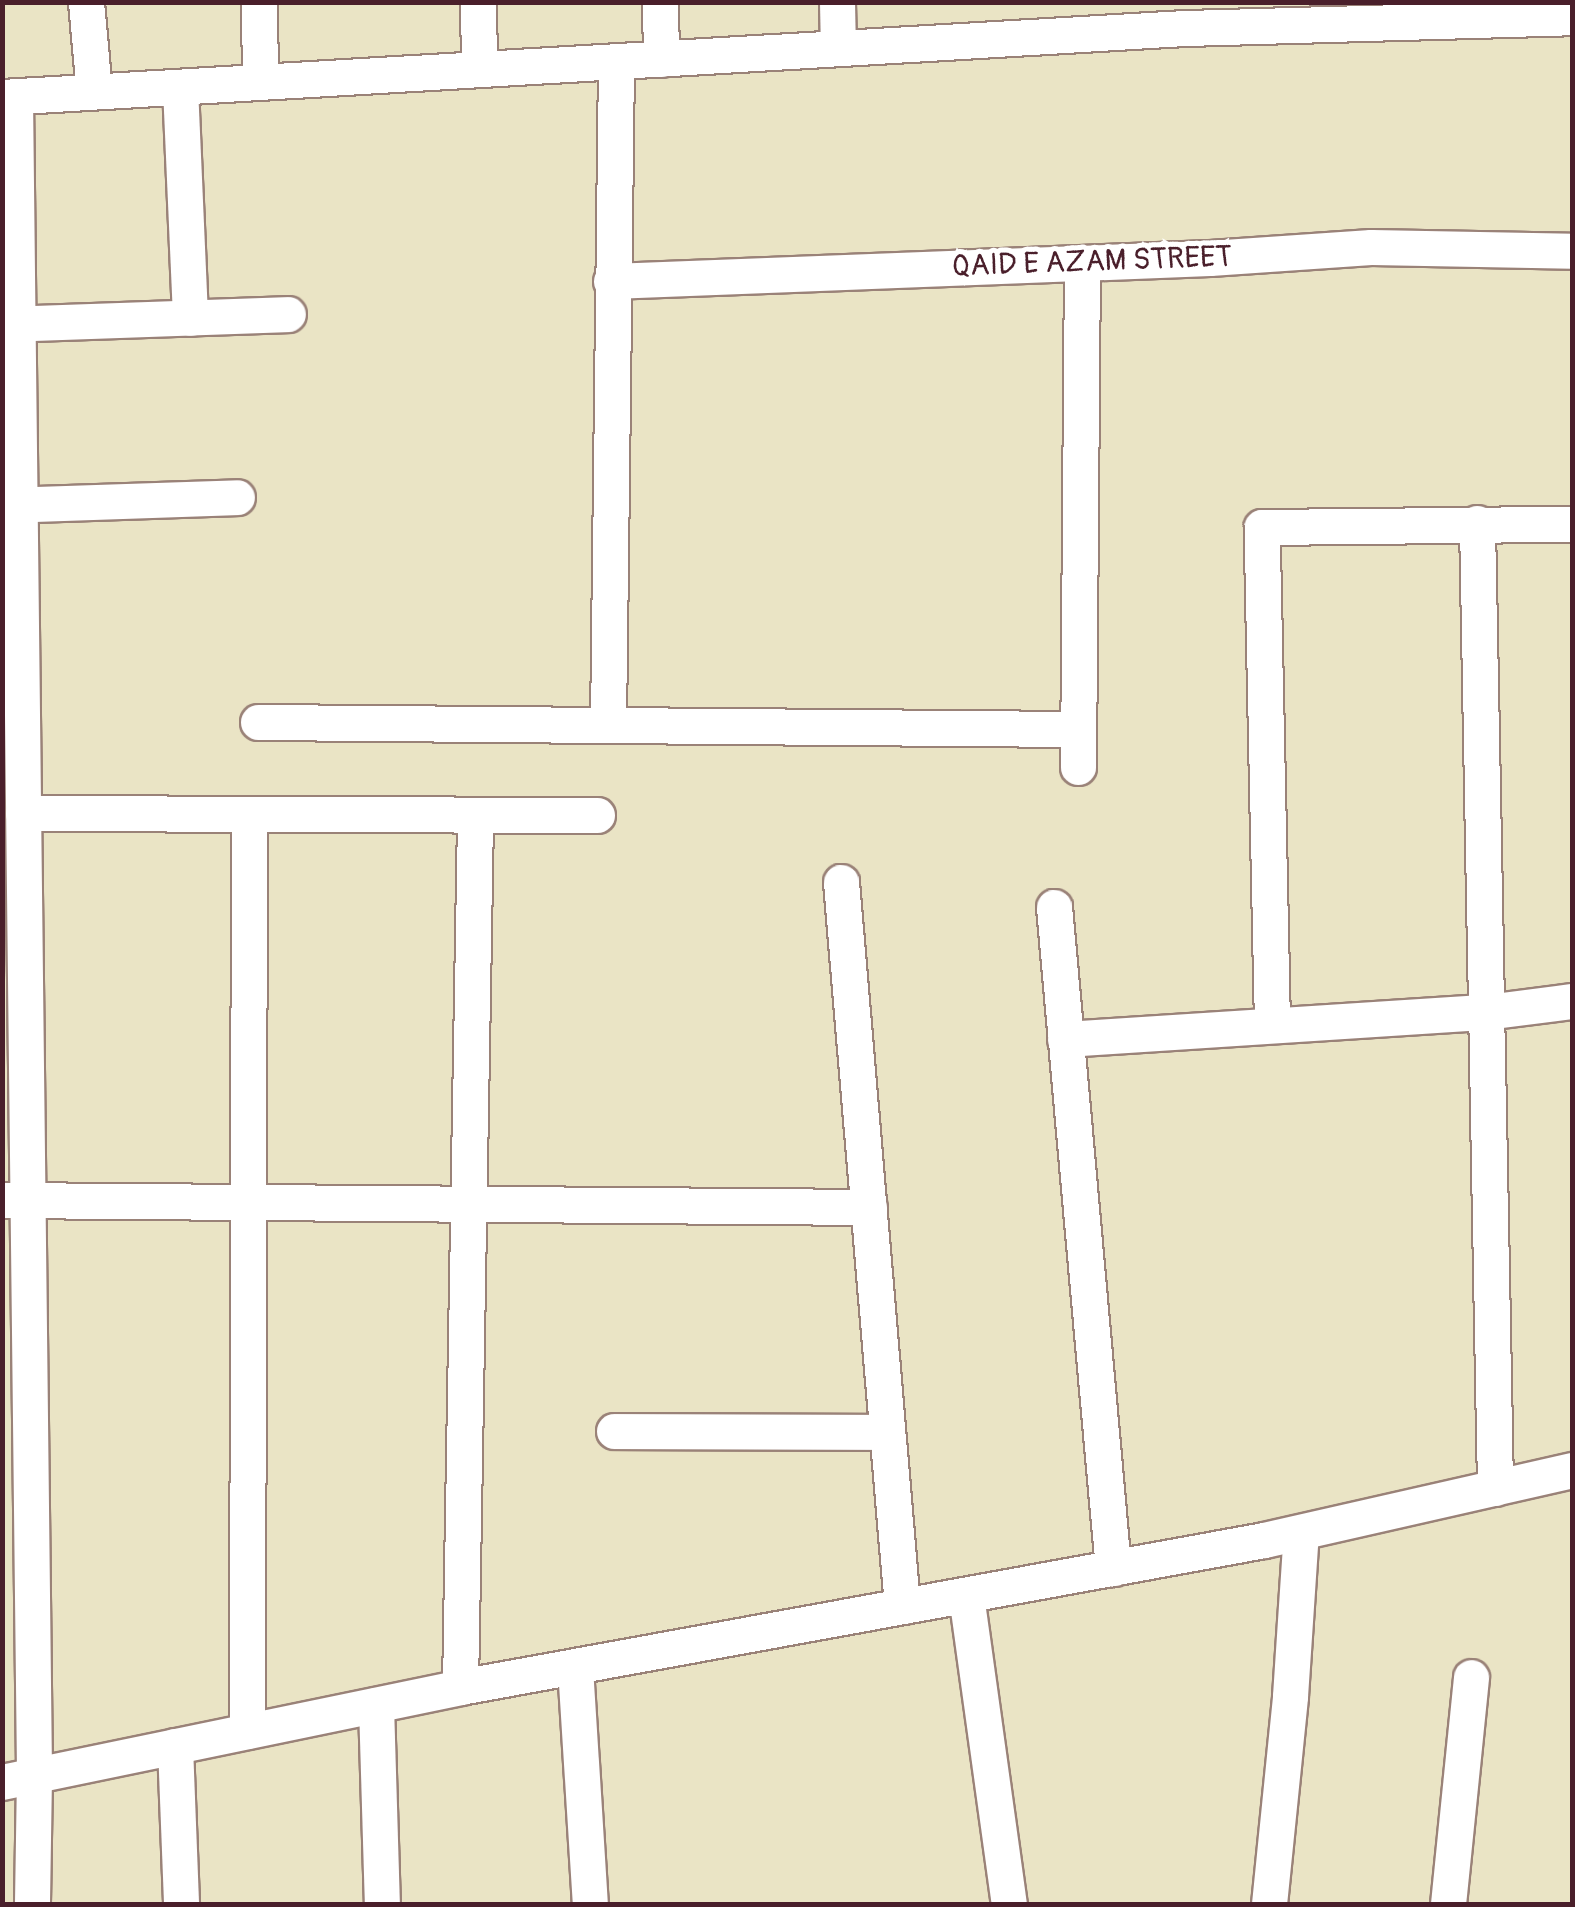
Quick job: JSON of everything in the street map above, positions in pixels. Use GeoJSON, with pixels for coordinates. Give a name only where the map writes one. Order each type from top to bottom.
{"type":"FeatureCollection","features":[{"type":"Feature","properties":{"kind":"street"},"geometry":{"type":"LineString","coordinates":[[86,2],[94,92]]}},
{"type":"Feature","properties":{"kind":"street"},"geometry":{"type":"LineString","coordinates":[[258,2],[260,82]]}},
{"type":"Feature","properties":{"kind":"street"},"geometry":{"type":"LineString","coordinates":[[478,2],[479,69]]}},
{"type":"Feature","properties":{"kind":"street"},"geometry":{"type":"LineString","coordinates":[[660,2],[661,58]]}},
{"type":"Feature","properties":{"kind":"street"},"geometry":{"type":"LineString","coordinates":[[837,2],[838,48]]}},
{"type":"Feature","properties":{"kind":"street"},"geometry":{"type":"LineString","coordinates":[[32,1904],[18,1779],[15,1200],[23,813],[12,682],[9,97],[838,48],[1186,15],[1572,18]]}},
{"type":"Feature","properties":{"kind":"street"},"geometry":{"type":"LineString","coordinates":[[608,724],[616,61]]}},
{"type":"Feature","properties":{"kind":"street"},"geometry":{"type":"LineString","coordinates":[[180,87],[190,318]]}},
{"type":"Feature","properties":{"kind":"street","name":"QAID E AZAM STREET"},"geometry":{"type":"LineString","coordinates":[[612,282],[1370,247],[1572,252]]}},
{"type":"Feature","properties":{"kind":"street"},"geometry":{"type":"LineString","coordinates":[[1078,767],[1082,263]]}},
{"type":"Feature","properties":{"kind":"street"},"geometry":{"type":"LineString","coordinates":[[10,324],[288,314]]}},
{"type":"Feature","properties":{"kind":"street"},"geometry":{"type":"LineString","coordinates":[[11,505],[237,497]]}},
{"type":"Feature","properties":{"kind":"street"},"geometry":{"type":"LineString","coordinates":[[1478,523],[1495,1488]]}},
{"type":"Feature","properties":{"kind":"street"},"geometry":{"type":"LineString","coordinates":[[1272,1025],[1262,527],[1572,524]]}},
{"type":"Feature","properties":{"kind":"street"},"geometry":{"type":"LineString","coordinates":[[258,722],[1078,729]]}},
{"type":"Feature","properties":{"kind":"street"},"geometry":{"type":"LineString","coordinates":[[23,813],[598,815]]}},
{"type":"Feature","properties":{"kind":"street"},"geometry":{"type":"LineString","coordinates":[[246,1731],[249,814]]}},
{"type":"Feature","properties":{"kind":"street"},"geometry":{"type":"LineString","coordinates":[[460,1687],[475,814]]}},
{"type":"Feature","properties":{"kind":"street"},"geometry":{"type":"LineString","coordinates":[[842,882],[902,1606]]}},
{"type":"Feature","properties":{"kind":"street"},"geometry":{"type":"LineString","coordinates":[[1054,907],[1112,1568]]}},
{"type":"Feature","properties":{"kind":"street"},"geometry":{"type":"LineString","coordinates":[[1065,1039],[1486,1012],[1572,1001]]}},
{"type":"Feature","properties":{"kind":"street"},"geometry":{"type":"LineString","coordinates":[[15,1200],[868,1207]]}},
{"type":"Feature","properties":{"kind":"street"},"geometry":{"type":"LineString","coordinates":[[614,1431],[887,1432]]}},
{"type":"Feature","properties":{"kind":"street"},"geometry":{"type":"LineString","coordinates":[[18,1779],[460,1687],[1301,1532],[1572,1470]]}},
{"type":"Feature","properties":{"kind":"street"},"geometry":{"type":"LineString","coordinates":[[1269,1904],[1290,1696],[1301,1532]]}},
{"type":"Feature","properties":{"kind":"street"},"geometry":{"type":"LineString","coordinates":[[966,1595],[1009,1904]]}},
{"type":"Feature","properties":{"kind":"street"},"geometry":{"type":"LineString","coordinates":[[574,1666],[590,1904]]}},
{"type":"Feature","properties":{"kind":"street"},"geometry":{"type":"LineString","coordinates":[[1448,1904],[1471,1677]]}},
{"type":"Feature","properties":{"kind":"street"},"geometry":{"type":"LineString","coordinates":[[376,1705],[382,1904]]}},
{"type":"Feature","properties":{"kind":"street"},"geometry":{"type":"LineString","coordinates":[[175,1746],[181,1904]]}}]}
